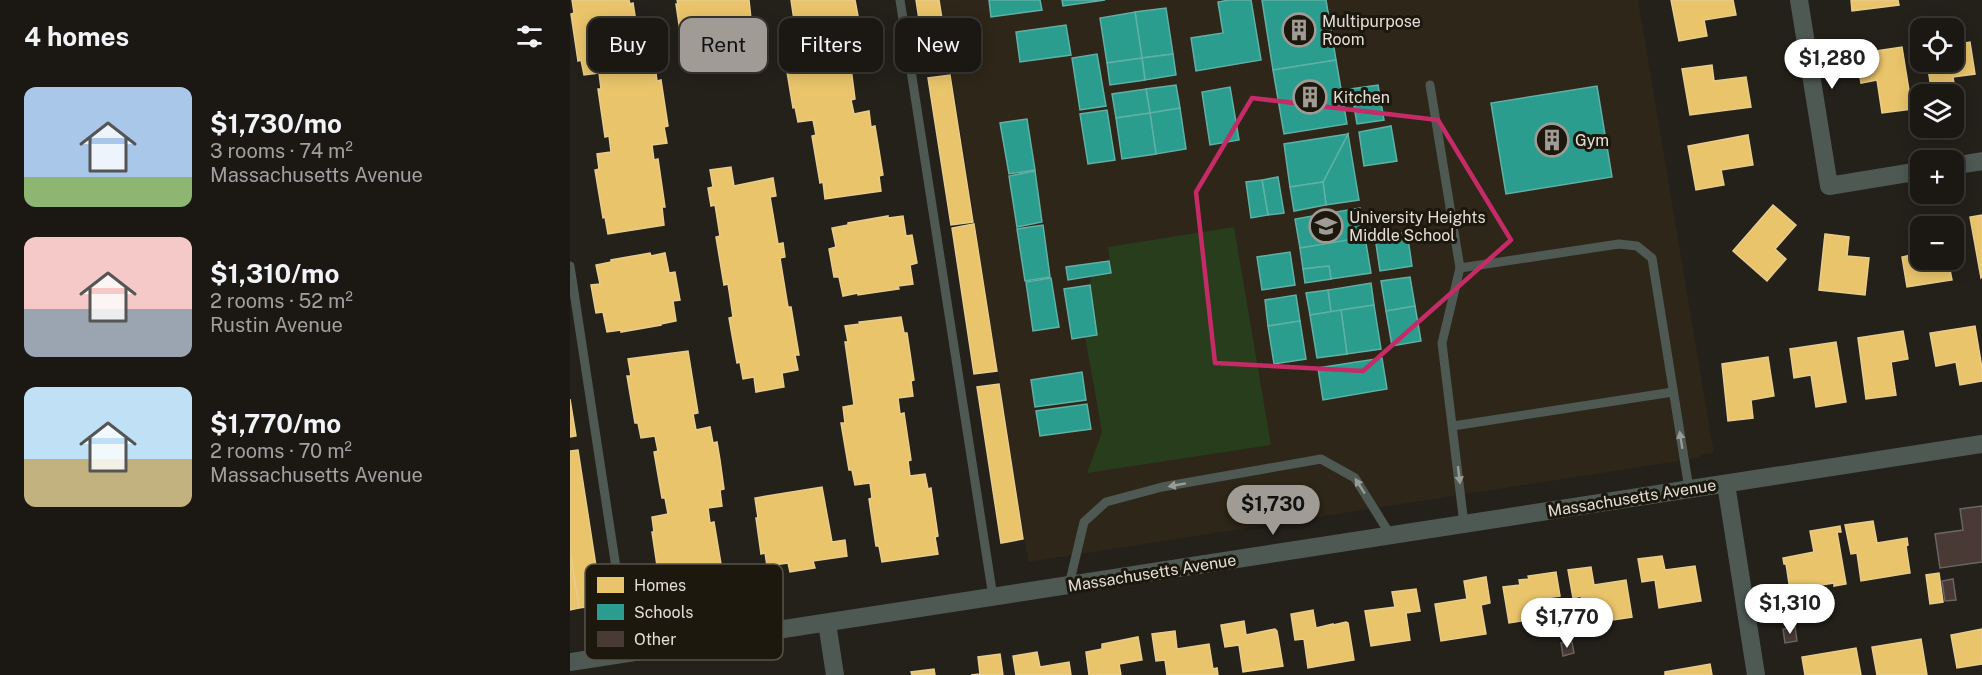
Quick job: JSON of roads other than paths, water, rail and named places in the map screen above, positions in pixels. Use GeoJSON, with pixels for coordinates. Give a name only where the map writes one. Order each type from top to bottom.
{"type":"FeatureCollection","features":[{"type":"Feature","properties":{"kind":"street"},"geometry":{"type":"LineString","coordinates":[[1799,0],[1829,186],[1910,173]]}},
{"type":"Feature","properties":{"kind":"street"},"geometry":{"type":"LineString","coordinates":[[1964,164],[1982,161]]}},
{"type":"Feature","properties":{"kind":"street","name":"Massachusetts Avenue"},"geometry":{"type":"LineString","coordinates":[[783,630],[1982,444]]}},
{"type":"Feature","properties":{"kind":"street"},"geometry":{"type":"LineString","coordinates":[[1726,484],[1756,675]]}},
{"type":"Feature","properties":{"kind":"street"},"geometry":{"type":"LineString","coordinates":[[827,623],[835,675]]}},
{"type":"Feature","properties":{"kind":"street","name":"Massachusetts Avenue"},"geometry":{"type":"LineString","coordinates":[[570,662],[585,660]]}},
{"type":"Feature","properties":{"kind":"lane"},"geometry":{"type":"LineString","coordinates":[[900,0],[993,597]]}},
{"type":"Feature","properties":{"kind":"lane"},"geometry":{"type":"LineString","coordinates":[[1430,85],[1460,268],[1442,343],[1464,524]]}},
{"type":"Feature","properties":{"kind":"lane"},"geometry":{"type":"LineString","coordinates":[[1460,268],[1619,244],[1637,246],[1652,258],[1689,489]]}},
{"type":"Feature","properties":{"kind":"lane"},"geometry":{"type":"LineString","coordinates":[[570,266],[615,564]]}},
{"type":"Feature","properties":{"kind":"lane"},"geometry":{"type":"LineString","coordinates":[[1453,426],[1673,392]]}},
{"type":"Feature","properties":{"kind":"lane"},"geometry":{"type":"LineString","coordinates":[[1069,585],[1084,522],[1106,502],[1162,487],[1321,459],[1355,478],[1391,536]]}},
{"type":"Feature","properties":{"kind":"place","name":"Multipurpose Room"},"geometry":{"type":"Point","coordinates":[1299,30]}},
{"type":"Feature","properties":{"kind":"place","name":"Kitchen"},"geometry":{"type":"Point","coordinates":[1310,97]}},
{"type":"Feature","properties":{"kind":"place","name":"Gym"},"geometry":{"type":"Point","coordinates":[1552,140]}},
{"type":"Feature","properties":{"kind":"place","name":"University Heights Middle School"},"geometry":{"type":"Point","coordinates":[1326,226]}}]}
